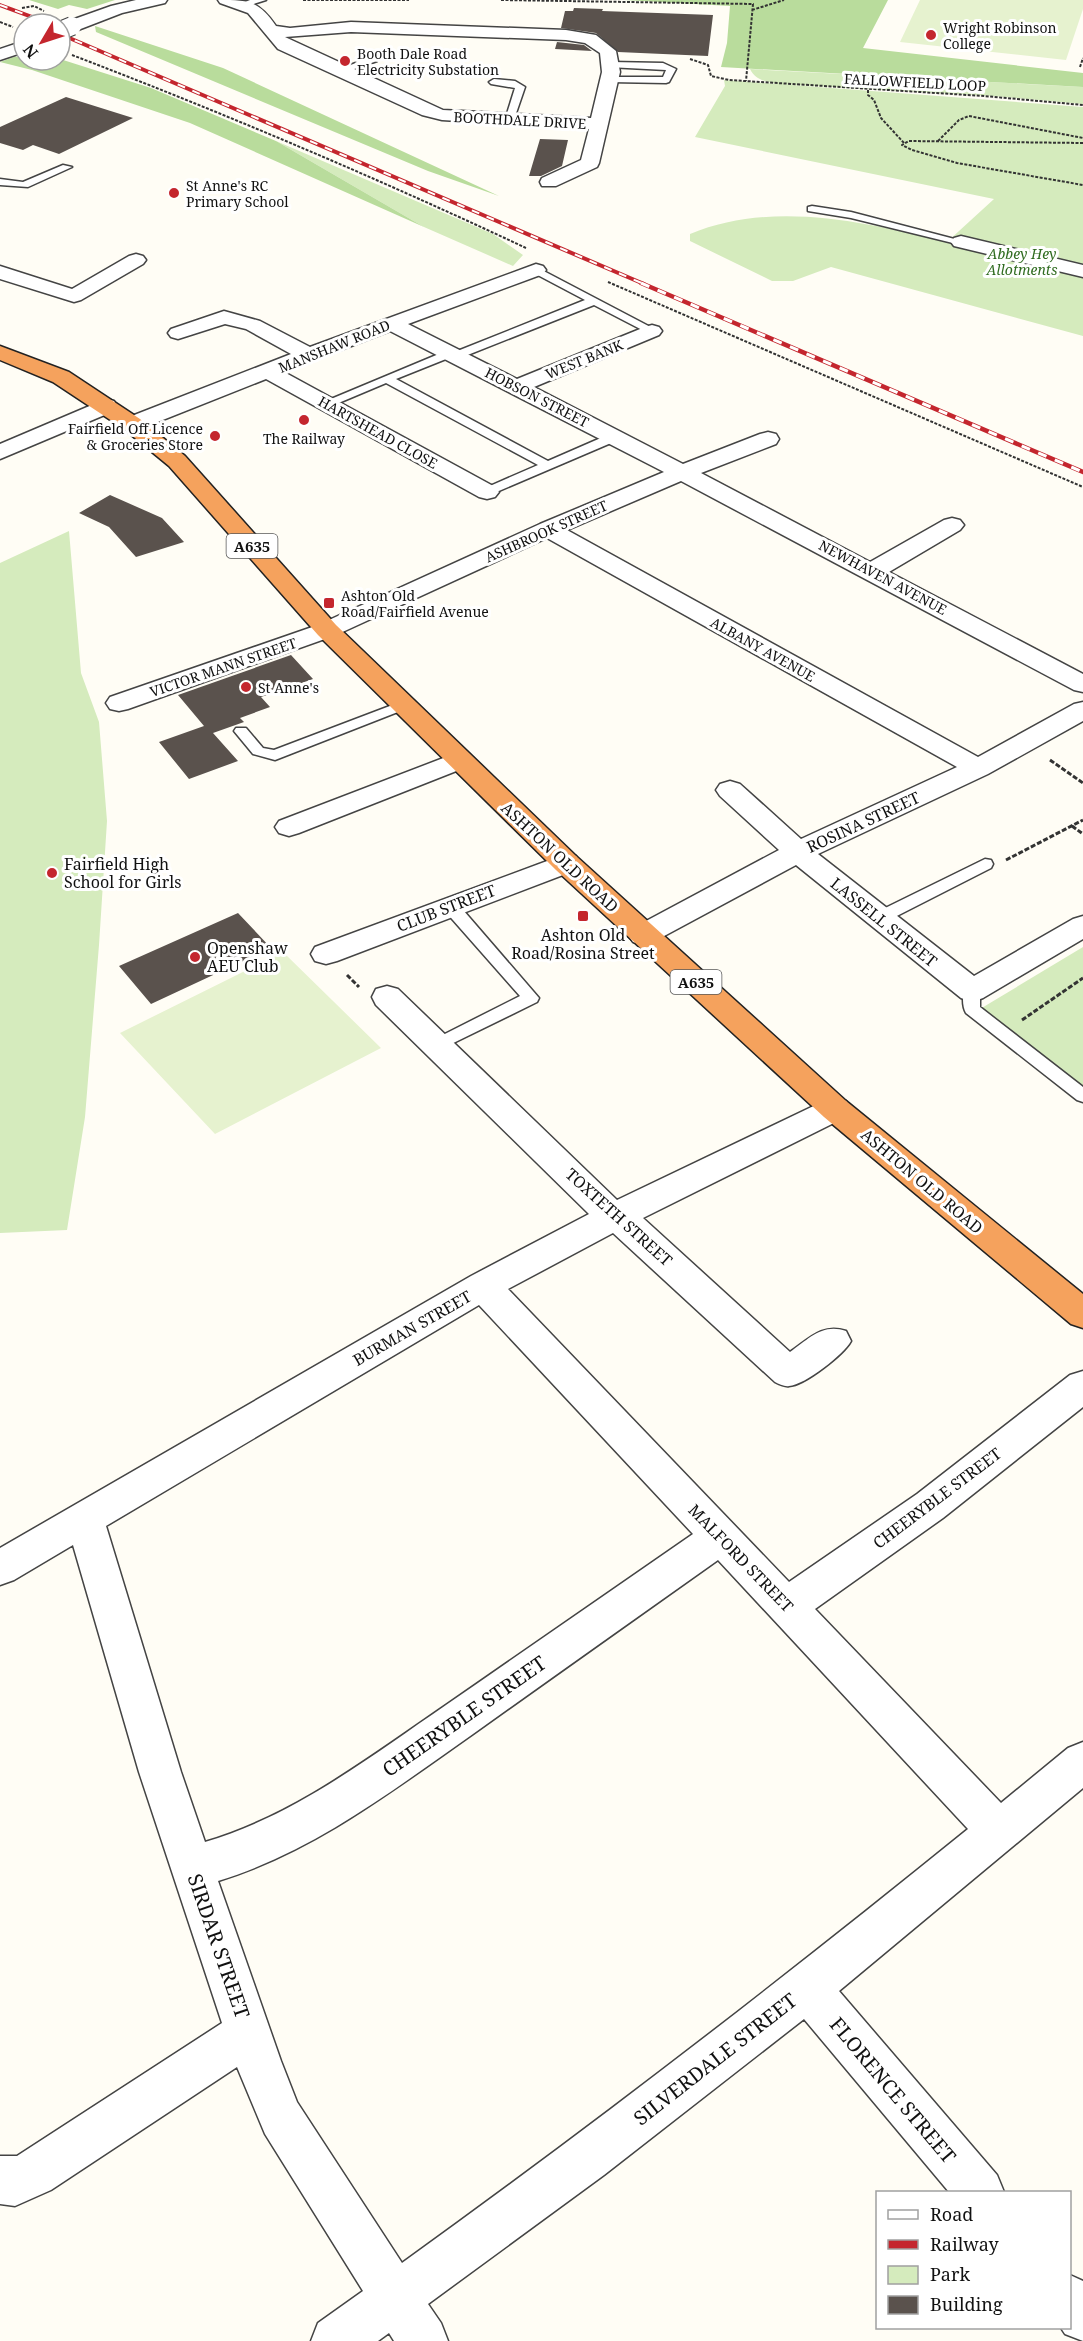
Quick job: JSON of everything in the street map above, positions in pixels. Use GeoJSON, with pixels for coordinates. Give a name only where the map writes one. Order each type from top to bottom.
{"type":"FeatureCollection","features":[{"type":"Feature","properties":{"kind":"highway","name":"ASHTON OLD ROAD"},"geometry":{"type":"LineString","coordinates":[[0,352],[61,377],[132,424],[177,462],[327,630],[459,760],[643,935],[836,1109],[1080,1306]]}},
{"type":"Feature","properties":{"kind":"street"},"geometry":{"type":"LineString","coordinates":[[226,0],[244,4]]}},
{"type":"Feature","properties":{"kind":"street"},"geometry":{"type":"LineString","coordinates":[[72,27],[117,9],[150,1]]}},
{"type":"Feature","properties":{"kind":"street","name":"BOOTHDALE DRIVE"},"geometry":{"type":"LineString","coordinates":[[244,4],[257,11],[275,39],[284,45],[442,115],[599,124],[590,164],[549,182]]}},
{"type":"Feature","properties":{"kind":"street"},"geometry":{"type":"LineString","coordinates":[[270,30],[290,33],[351,27],[580,36],[599,43],[608,51],[611,72],[599,124]]}},
{"type":"Feature","properties":{"kind":"street"},"geometry":{"type":"LineString","coordinates":[[961,242],[1083,271]]}},
{"type":"Feature","properties":{"kind":"street"},"geometry":{"type":"LineString","coordinates":[[0,272],[74,296],[136,260]]}},
{"type":"Feature","properties":{"kind":"street","name":"MANSHAW ROAD"},"geometry":{"type":"LineString","coordinates":[[132,424],[391,323],[536,270]]}},
{"type":"Feature","properties":{"kind":"street"},"geometry":{"type":"LineString","coordinates":[[178,333],[224,317],[231,318],[253,325],[310,356]]}},
{"type":"Feature","properties":{"kind":"street","name":"HOBSON STREET"},"geometry":{"type":"LineString","coordinates":[[391,323],[682,472]]}},
{"type":"Feature","properties":{"kind":"street","name":"WEST BANK"},"geometry":{"type":"LineString","coordinates":[[516,387],[652,331]]}},
{"type":"Feature","properties":{"kind":"street","name":"HARTSHEAD CLOSE"},"geometry":{"type":"LineString","coordinates":[[268,372],[487,492]]}},
{"type":"Feature","properties":{"kind":"street"},"geometry":{"type":"LineString","coordinates":[[0,452],[106,406]]}},
{"type":"Feature","properties":{"kind":"street","name":"ASHBROOK STREET"},"geometry":{"type":"LineString","coordinates":[[327,630],[548,530],[682,472],[768,439]]}},
{"type":"Feature","properties":{"kind":"street","name":"NEWHAVEN AVENUE"},"geometry":{"type":"LineString","coordinates":[[682,472],[1083,684]]}},
{"type":"Feature","properties":{"kind":"street"},"geometry":{"type":"LineString","coordinates":[[872,571],[952,525]]}},
{"type":"Feature","properties":{"kind":"street","name":"ALBANY AVENUE"},"geometry":{"type":"LineString","coordinates":[[548,530],[978,768]]}},
{"type":"Feature","properties":{"kind":"street","name":"VICTOR MANN STREET"},"geometry":{"type":"LineString","coordinates":[[119,703],[157,684],[216,663],[327,630]]}},
{"type":"Feature","properties":{"kind":"street","name":"ROSINA STREET"},"geometry":{"type":"LineString","coordinates":[[643,935],[798,852],[978,768],[1083,710]]}},
{"type":"Feature","properties":{"kind":"street"},"geometry":{"type":"LineString","coordinates":[[289,827],[459,760]]}},
{"type":"Feature","properties":{"kind":"street","name":"LASSELL STREET"},"geometry":{"type":"LineString","coordinates":[[730,790],[798,852],[972,991]]}},
{"type":"Feature","properties":{"kind":"street","name":"CLUB STREET"},"geometry":{"type":"LineString","coordinates":[[326,954],[566,863]]}},
{"type":"Feature","properties":{"kind":"street"},"geometry":{"type":"LineString","coordinates":[[972,991],[1083,926]]}},
{"type":"Feature","properties":{"kind":"street","name":"TOXTETH STREET"},"geometry":{"type":"LineString","coordinates":[[387,997],[613,1217],[631,1227],[788,1372],[833,1341]]}},
{"type":"Feature","properties":{"kind":"street","name":"BURMAN STREET"},"geometry":{"type":"LineString","coordinates":[[0,1568],[86,1520],[483,1286],[613,1217],[836,1109]]}},
{"type":"Feature","properties":{"kind":"street","name":"MALFORD STREET"},"geometry":{"type":"LineString","coordinates":[[483,1286],[998,1830]]}},
{"type":"Feature","properties":{"kind":"street","name":"CHEERYBLE STREET"},"geometry":{"type":"LineString","coordinates":[[787,1606],[930,1506],[1083,1386]]}},
{"type":"Feature","properties":{"kind":"street","name":"SIRDAR STREET"},"geometry":{"type":"LineString","coordinates":[[86,1520],[160,1772],[248,2033],[281,2118],[423,2341]]}},
{"type":"Feature","properties":{"kind":"street","name":"CHEERYBLE STREET"},"geometry":{"type":"LineString","coordinates":[[193,1867],[240,1853],[278,1836],[342,1800],[720,1537]]}},
{"type":"Feature","properties":{"kind":"street","name":"SILVERDALE STREET"},"geometry":{"type":"LineString","coordinates":[[336,2341],[587,2158],[807,1988],[1083,1762]]}},
{"type":"Feature","properties":{"kind":"street","name":"FLORENCE STREET"},"geometry":{"type":"LineString","coordinates":[[807,1988],[978,2191]]}},
{"type":"Feature","properties":{"kind":"street"},"geometry":{"type":"LineString","coordinates":[[0,2180],[15,2181],[34,2173],[248,2033]]}},
{"type":"Feature","properties":{"kind":"street"},"geometry":{"type":"LineString","coordinates":[[1071,2301],[1083,2316]]}},
{"type":"Feature","properties":{"kind":"lane"},"geometry":{"type":"LineString","coordinates":[[244,4],[262,0]]}},
{"type":"Feature","properties":{"kind":"lane"},"geometry":{"type":"LineString","coordinates":[[340,71],[374,59]]}},
{"type":"Feature","properties":{"kind":"lane"},"geometry":{"type":"LineString","coordinates":[[663,66],[671,69],[666,80],[611,72],[663,66]]}},
{"type":"Feature","properties":{"kind":"lane"},"geometry":{"type":"LineString","coordinates":[[494,82],[512,83],[520,87],[510,120]]}},
{"type":"Feature","properties":{"kind":"lane"},"geometry":{"type":"LineString","coordinates":[[0,182],[24,185],[67,167]]}},
{"type":"Feature","properties":{"kind":"lane"},"geometry":{"type":"LineString","coordinates":[[812,209],[850,215],[961,242]]}},
{"type":"Feature","properties":{"kind":"lane"},"geometry":{"type":"LineString","coordinates":[[536,270],[652,331]]}},
{"type":"Feature","properties":{"kind":"lane"},"geometry":{"type":"LineString","coordinates":[[325,404],[386,379],[443,349],[594,301]]}},
{"type":"Feature","properties":{"kind":"lane"},"geometry":{"type":"LineString","coordinates":[[386,379],[548,466]]}},
{"type":"Feature","properties":{"kind":"lane"},"geometry":{"type":"LineString","coordinates":[[487,492],[614,437]]}},
{"type":"Feature","properties":{"kind":"lane"},"geometry":{"type":"LineString","coordinates":[[241,731],[258,751],[275,755],[403,705]]}},
{"type":"Feature","properties":{"kind":"lane"},"geometry":{"type":"LineString","coordinates":[[879,918],[985,864]]}},
{"type":"Feature","properties":{"kind":"lane"},"geometry":{"type":"LineString","coordinates":[[437,1046],[531,998],[451,906]]}},
{"type":"Feature","properties":{"kind":"lane"},"geometry":{"type":"LineString","coordinates":[[972,991],[972,1009],[1083,1096]]}},
{"type":"Feature","properties":{"kind":"path"},"geometry":{"type":"LineString","coordinates":[[303,0],[409,0]]}},
{"type":"Feature","properties":{"kind":"path"},"geometry":{"type":"LineString","coordinates":[[501,0],[753,4]]}},
{"type":"Feature","properties":{"kind":"path"},"geometry":{"type":"LineString","coordinates":[[748,0],[753,4]]}},
{"type":"Feature","properties":{"kind":"path"},"geometry":{"type":"LineString","coordinates":[[752,10],[768,7],[784,0]]}},
{"type":"Feature","properties":{"kind":"path"},"geometry":{"type":"LineString","coordinates":[[746,81],[753,4]]}},
{"type":"Feature","properties":{"kind":"path"},"geometry":{"type":"LineString","coordinates":[[22,8],[34,6]]}},
{"type":"Feature","properties":{"kind":"path"},"geometry":{"type":"LineString","coordinates":[[1080,67],[1083,58]]}},
{"type":"Feature","properties":{"kind":"path","name":"FALLOWFIELD LOOP"},"geometry":{"type":"LineString","coordinates":[[717,78],[1083,105]]}},
{"type":"Feature","properties":{"kind":"path"},"geometry":{"type":"LineString","coordinates":[[868,90],[868,95],[874,100],[873,104],[886,125],[908,150],[1029,177],[1083,185]]}},
{"type":"Feature","properties":{"kind":"path"},"geometry":{"type":"LineString","coordinates":[[937,141],[948,133],[956,120],[969,116],[1083,138]]}},
{"type":"Feature","properties":{"kind":"path"},"geometry":{"type":"LineString","coordinates":[[904,143],[937,141],[1083,143]]}},
{"type":"Feature","properties":{"kind":"path"},"geometry":{"type":"LineString","coordinates":[[1025,742],[1083,783]]}},
{"type":"Feature","properties":{"kind":"path"},"geometry":{"type":"LineString","coordinates":[[985,864],[1003,861],[1083,820]]}},
{"type":"Feature","properties":{"kind":"path"},"geometry":{"type":"LineString","coordinates":[[1072,826],[1083,834]]}},
{"type":"Feature","properties":{"kind":"path"},"geometry":{"type":"LineString","coordinates":[[326,954],[362,991],[387,997]]}},
{"type":"Feature","properties":{"kind":"path"},"geometry":{"type":"LineString","coordinates":[[1015,1024],[1083,978]]}},
{"type":"Feature","properties":{"kind":"green space"},"geometry":{"type":"Polygon","coordinates":[[[29,0],[115,0],[87,9],[69,5],[58,9],[29,0]]]}},
{"type":"Feature","properties":{"kind":"green space"},"geometry":{"type":"Polygon","coordinates":[[[624,0],[888,0],[863,48],[1083,73],[1083,87],[721,67],[727,43],[730,6],[624,0]]]}},
{"type":"Feature","properties":{"kind":"green space"},"geometry":{"type":"Polygon","coordinates":[[[920,0],[1083,0],[1083,9],[1066,60],[900,42],[920,0]]]}},
{"type":"Feature","properties":{"kind":"green space"},"geometry":{"type":"Polygon","coordinates":[[[95,26],[223,68],[499,196],[428,171],[96,32],[95,26]]]}},
{"type":"Feature","properties":{"kind":"green space"},"geometry":{"type":"Polygon","coordinates":[[[12,58],[12,65],[0,62],[12,58]]]}},
{"type":"Feature","properties":{"kind":"green space"},"geometry":{"type":"Polygon","coordinates":[[[72,63],[151,88],[276,141],[424,227],[190,123],[38,72],[72,72],[72,63]]]}},
{"type":"Feature","properties":{"kind":"green space"},"geometry":{"type":"Polygon","coordinates":[[[750,69],[1083,87],[1083,104],[993,96],[778,84],[758,78],[750,69]]]}},
{"type":"Feature","properties":{"kind":"green space","name":"Abbey Hey Allotments"},"geometry":{"type":"Polygon","coordinates":[[[724,80],[1083,107],[1083,336],[831,267],[793,281],[772,281],[690,241],[690,234],[721,224],[754,218],[786,216],[851,222],[947,242],[994,199],[695,137],[725,86],[724,80]]]}},
{"type":"Feature","properties":{"kind":"green space"},"geometry":{"type":"Polygon","coordinates":[[[276,141],[493,234],[523,255],[513,266],[424,227],[276,141]]]}},
{"type":"Feature","properties":{"kind":"green space","name":"Fairfield High School for Girls"},"geometry":{"type":"Polygon","coordinates":[[[69,531],[81,673],[99,722],[107,821],[85,1117],[67,1230],[0,1233],[0,563],[69,531]]]}},
{"type":"Feature","properties":{"kind":"green space"},"geometry":{"type":"Polygon","coordinates":[[[1083,947],[1083,1090],[980,1009],[1083,947]]]}},
{"type":"Feature","properties":{"kind":"green space"},"geometry":{"type":"Polygon","coordinates":[[[283,952],[381,1048],[215,1134],[120,1033],[283,952]]]}},
{"type":"Feature","properties":{"kind":"building"},"geometry":{"type":"Polygon","coordinates":[[[574,8],[713,15],[708,56],[618,52],[596,33],[561,28],[565,11],[573,11],[574,8]]]}},
{"type":"Feature","properties":{"kind":"building"},"geometry":{"type":"Polygon","coordinates":[[[557,42],[584,45],[592,51],[555,49],[557,42]]]}},
{"type":"Feature","properties":{"kind":"building"},"geometry":{"type":"Polygon","coordinates":[[[66,97],[133,118],[59,154],[33,145],[23,150],[0,143],[0,127],[66,97]]]}},
{"type":"Feature","properties":{"kind":"building"},"geometry":{"type":"Polygon","coordinates":[[[540,139],[568,140],[562,166],[541,176],[529,176],[540,139]]]}},
{"type":"Feature","properties":{"kind":"building"},"geometry":{"type":"Polygon","coordinates":[[[110,495],[162,518],[184,542],[136,557],[109,527],[79,513],[110,495]]]}},
{"type":"Feature","properties":{"kind":"building","name":"St Anne's"},"geometry":{"type":"Polygon","coordinates":[[[291,655],[313,679],[261,697],[270,707],[240,718],[244,722],[213,733],[238,761],[189,779],[159,742],[204,726],[178,695],[291,655]]]}},
{"type":"Feature","properties":{"kind":"building","name":"Openshaw AEU Club"},"geometry":{"type":"Polygon","coordinates":[[[238,913],[271,948],[151,1004],[119,966],[238,913]]]}},
{"type":"Feature","properties":{"kind":"railway"},"geometry":{"type":"LineString","coordinates":[[0,5],[19,12]]}},
{"type":"Feature","properties":{"kind":"railway"},"geometry":{"type":"LineString","coordinates":[[72,39],[644,284]]}},
{"type":"Feature","properties":{"kind":"railway"},"geometry":{"type":"LineString","coordinates":[[641,283],[1083,472]]}},
{"type":"Feature","properties":{"kind":"place","name":"Wright Robinson College"},"geometry":{"type":"Point","coordinates":[931,35]}},
{"type":"Feature","properties":{"kind":"place","name":"Booth Dale Road Electricity Substation"},"geometry":{"type":"Point","coordinates":[345,61]}},
{"type":"Feature","properties":{"kind":"place","name":"St Anne's RC Primary School"},"geometry":{"type":"Point","coordinates":[174,193]}},
{"type":"Feature","properties":{"kind":"place","name":"The Railway"},"geometry":{"type":"Point","coordinates":[304,420]}},
{"type":"Feature","properties":{"kind":"place","name":"Fairfield Off Licence & Groceries Store"},"geometry":{"type":"Point","coordinates":[215,436]}},
{"type":"Feature","properties":{"kind":"place","name":"Ashton Old Road/Fairfield Avenue"},"geometry":{"type":"Point","coordinates":[329,603]}},
{"type":"Feature","properties":{"kind":"place","name":"St Anne's"},"geometry":{"type":"Point","coordinates":[246,687]}},
{"type":"Feature","properties":{"kind":"place","name":"Fairfield High School for Girls"},"geometry":{"type":"Point","coordinates":[52,873]}},
{"type":"Feature","properties":{"kind":"place","name":"Ashton Old Road/Rosina Street"},"geometry":{"type":"Point","coordinates":[583,916]}},
{"type":"Feature","properties":{"kind":"place","name":"Openshaw AEU Club"},"geometry":{"type":"Point","coordinates":[195,957]}}]}
